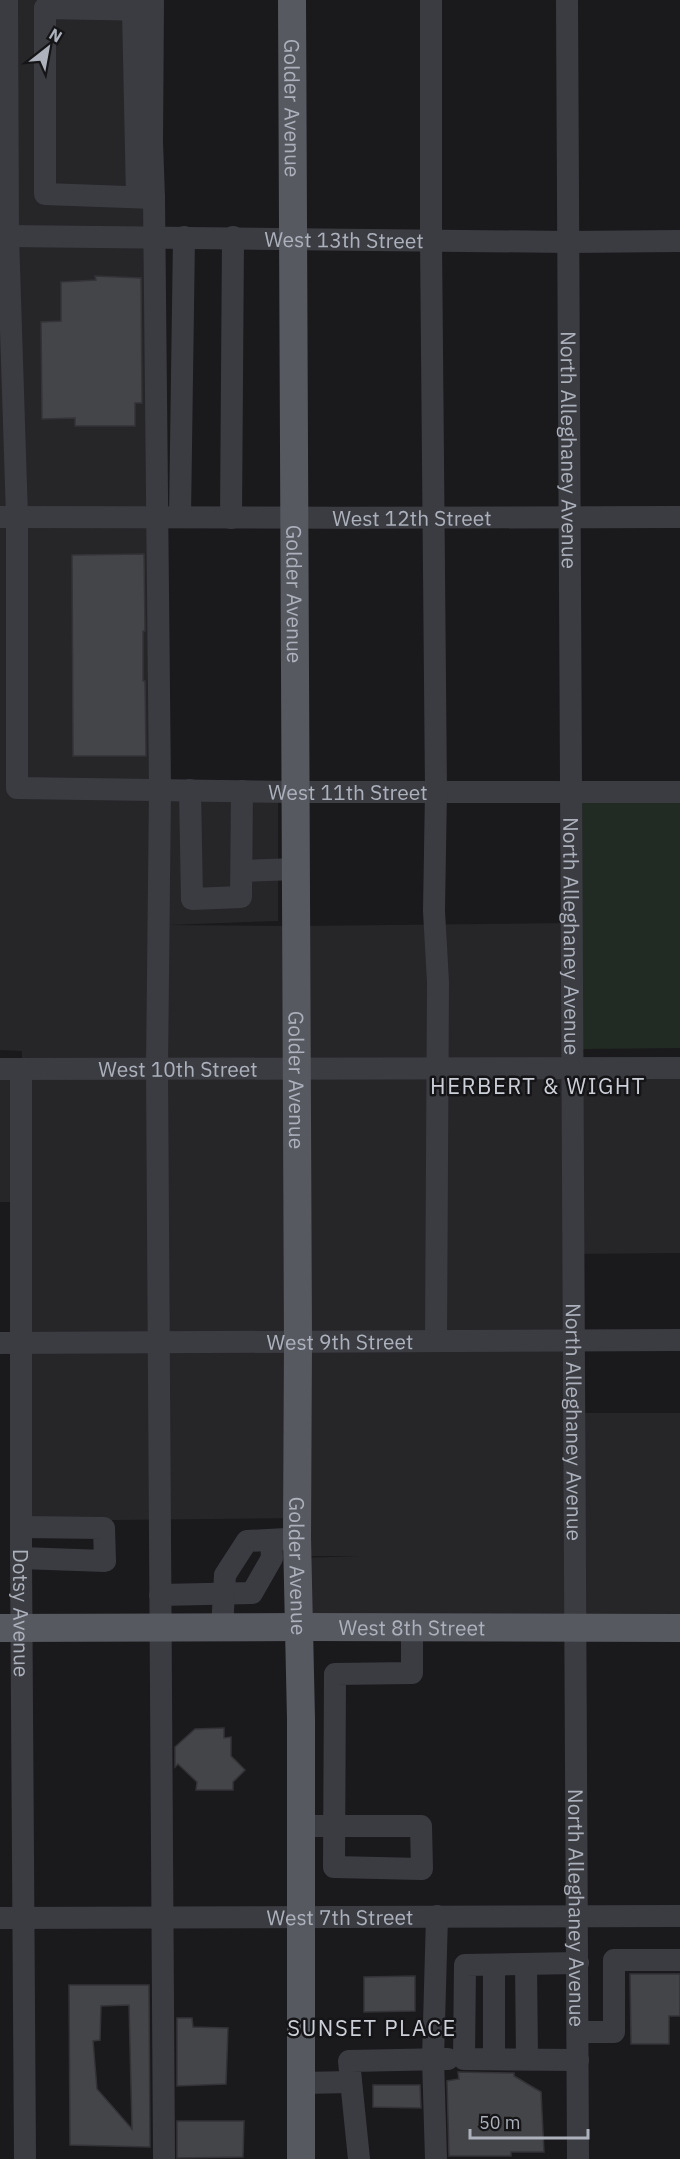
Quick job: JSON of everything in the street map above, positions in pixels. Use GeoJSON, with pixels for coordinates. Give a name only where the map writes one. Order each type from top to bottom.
{"type":"FeatureCollection","features":[{"type":"Feature","properties":{"kind":"main road","name":"Golder Avenue"},"geometry":{"type":"LineString","coordinates":[[292,0],[298,1342],[284,1539],[299,1627],[302,1916],[301,2159]]}},
{"type":"Feature","properties":{"kind":"main road","name":"West 8th Street"},"geometry":{"type":"LineString","coordinates":[[11,1628],[680,1628]]}},
{"type":"Feature","properties":{"kind":"street"},"geometry":{"type":"LineString","coordinates":[[7,0],[8,517]]}},
{"type":"Feature","properties":{"kind":"street"},"geometry":{"type":"LineString","coordinates":[[431,0],[436,791],[434,911],[438,982],[436,1341]]}},
{"type":"Feature","properties":{"kind":"street","name":"North Alleghaney Avenue"},"geometry":{"type":"LineString","coordinates":[[567,0],[578,2159]]}},
{"type":"Feature","properties":{"kind":"street"},"geometry":{"type":"LineString","coordinates":[[146,197],[45,194],[45,8],[146,7],[144,142],[146,197],[154,236],[160,790],[157,1069],[164,2159]]}},
{"type":"Feature","properties":{"kind":"street"},"geometry":{"type":"LineString","coordinates":[[7,54],[45,54]]}},
{"type":"Feature","properties":{"kind":"street"},"geometry":{"type":"LineString","coordinates":[[7,141],[44,141]]}},
{"type":"Feature","properties":{"kind":"street","name":"West 13th Street"},"geometry":{"type":"LineString","coordinates":[[8,236],[568,242],[680,241]]}},
{"type":"Feature","properties":{"kind":"street"},"geometry":{"type":"LineString","coordinates":[[180,517],[184,237]]}},
{"type":"Feature","properties":{"kind":"street"},"geometry":{"type":"LineString","coordinates":[[231,518],[233,237]]}},
{"type":"Feature","properties":{"kind":"street","name":"West 12th Street"},"geometry":{"type":"LineString","coordinates":[[8,517],[294,519],[680,517]]}},
{"type":"Feature","properties":{"kind":"street","name":"West 11th Street"},"geometry":{"type":"LineString","coordinates":[[8,517],[17,788],[296,792],[680,792]]}},
{"type":"Feature","properties":{"kind":"street"},"geometry":{"type":"LineString","coordinates":[[190,790],[192,899],[241,897],[242,791]]}},
{"type":"Feature","properties":{"kind":"street"},"geometry":{"type":"LineString","coordinates":[[242,871],[296,869]]}},
{"type":"Feature","properties":{"kind":"street","name":"West 10th Street"},"geometry":{"type":"LineString","coordinates":[[10,1069],[680,1068]]}},
{"type":"Feature","properties":{"kind":"street","name":"Dotsy Avenue"},"geometry":{"type":"LineString","coordinates":[[10,1069],[11,1343],[21,1527],[21,1558],[11,1628],[24,1917],[25,2159]]}},
{"type":"Feature","properties":{"kind":"street","name":"West 9th Street"},"geometry":{"type":"LineString","coordinates":[[11,1343],[680,1340]]}},
{"type":"Feature","properties":{"kind":"street"},"geometry":{"type":"LineString","coordinates":[[21,1527],[104,1528],[105,1561],[21,1558]]}},
{"type":"Feature","properties":{"kind":"street"},"geometry":{"type":"LineString","coordinates":[[160,1596],[252,1593],[284,1539]]}},
{"type":"Feature","properties":{"kind":"street"},"geometry":{"type":"LineString","coordinates":[[222,1628],[225,1575],[247,1541],[284,1539]]}},
{"type":"Feature","properties":{"kind":"street"},"geometry":{"type":"LineString","coordinates":[[301,1826],[334,1826],[335,1674],[412,1673],[412,1628]]}},
{"type":"Feature","properties":{"kind":"street"},"geometry":{"type":"LineString","coordinates":[[300,1719],[335,1719]]}},
{"type":"Feature","properties":{"kind":"street"},"geometry":{"type":"LineString","coordinates":[[436,2159],[433,2060],[437,1916]]}},
{"type":"Feature","properties":{"kind":"street","name":"West 7th Street"},"geometry":{"type":"LineString","coordinates":[[0,1918],[680,1916]]}},
{"type":"Feature","properties":{"kind":"street"},"geometry":{"type":"LineString","coordinates":[[578,2032],[614,2032],[614,1960],[680,1960]]}},
{"type":"Feature","properties":{"kind":"street"},"geometry":{"type":"LineString","coordinates":[[464,2059],[465,1965],[578,1963]]}},
{"type":"Feature","properties":{"kind":"street"},"geometry":{"type":"LineString","coordinates":[[526,1964],[527,2059]]}},
{"type":"Feature","properties":{"kind":"street"},"geometry":{"type":"LineString","coordinates":[[494,1965],[494,2059]]}},
{"type":"Feature","properties":{"kind":"street"},"geometry":{"type":"LineString","coordinates":[[358,2159],[349,2061],[578,2060]]}},
{"type":"Feature","properties":{"kind":"street"},"geometry":{"type":"LineString","coordinates":[[301,2083],[351,2082]]}},
{"type":"Feature","properties":{"kind":"shaded area"},"geometry":{"type":"Polygon","coordinates":[[[0,0],[148,0],[160,790],[278,796],[278,921],[168,925],[571,923],[572,1068],[680,1068],[680,1253],[573,1254],[574,1413],[680,1413],[680,1631],[299,1632],[299,1558],[361,1556],[299,1556],[299,1518],[25,1521],[22,1202],[0,1202],[0,1069],[22,1069],[22,1051],[0,1050],[0,0]]]}},
{"type":"Feature","properties":{"kind":"shaded area"},"geometry":{"type":"Polygon","coordinates":[[[680,797],[680,1048],[583,1049],[581,798],[680,797]]]}},
{"type":"Feature","properties":{"kind":"building"},"geometry":{"type":"Polygon","coordinates":[[[95,276],[141,278],[142,403],[135,403],[135,426],[75,426],[75,418],[42,419],[41,322],[61,321],[61,282],[96,280],[95,276]]]}},
{"type":"Feature","properties":{"kind":"building"},"geometry":{"type":"Polygon","coordinates":[[[144,554],[143,681],[145,681],[146,756],[73,756],[72,555],[144,554]]]}},
{"type":"Feature","properties":{"kind":"building"},"geometry":{"type":"Polygon","coordinates":[[[224,1728],[224,1738],[231,1737],[231,1756],[245,1770],[233,1782],[233,1790],[196,1790],[197,1782],[178,1764],[175,1767],[175,1747],[195,1729],[224,1728]]]}},
{"type":"Feature","properties":{"kind":"building"},"geometry":{"type":"Polygon","coordinates":[[[630,1974],[680,1974],[680,2016],[669,2016],[669,2044],[631,2044],[630,1974]]]}},
{"type":"Feature","properties":{"kind":"building"},"geometry":{"type":"Polygon","coordinates":[[[415,1976],[415,2011],[364,2012],[364,1977],[415,1976]]]}},
{"type":"Feature","properties":{"kind":"building"},"geometry":{"type":"Polygon","coordinates":[[[69,1985],[149,1985],[150,2147],[70,2145],[69,1985]],[[129,2005],[101,2006],[100,2040],[93,2041],[97,2089],[132,2129],[129,2005]]]}},
{"type":"Feature","properties":{"kind":"building"},"geometry":{"type":"Polygon","coordinates":[[[177,2018],[192,2018],[193,2027],[228,2028],[226,2084],[177,2086],[177,2018]]]}},
{"type":"Feature","properties":{"kind":"building"},"geometry":{"type":"Polygon","coordinates":[[[458,2072],[514,2073],[514,2076],[541,2092],[544,2152],[511,2152],[511,2156],[449,2156],[447,2081],[459,2079],[458,2072]]]}},
{"type":"Feature","properties":{"kind":"building"},"geometry":{"type":"Polygon","coordinates":[[[373,2085],[420,2085],[421,2108],[373,2107],[373,2085]]]}},
{"type":"Feature","properties":{"kind":"building"},"geometry":{"type":"Polygon","coordinates":[[[177,2121],[244,2121],[243,2157],[177,2158],[177,2121]]]}},
{"type":"Feature","properties":{"kind":"district","name":"HERBERT & WIGHT"},"geometry":{"type":"Point","coordinates":[538,1085]}},
{"type":"Feature","properties":{"kind":"district","name":"SUNSET PLACE"},"geometry":{"type":"Point","coordinates":[372,2027]}}]}
